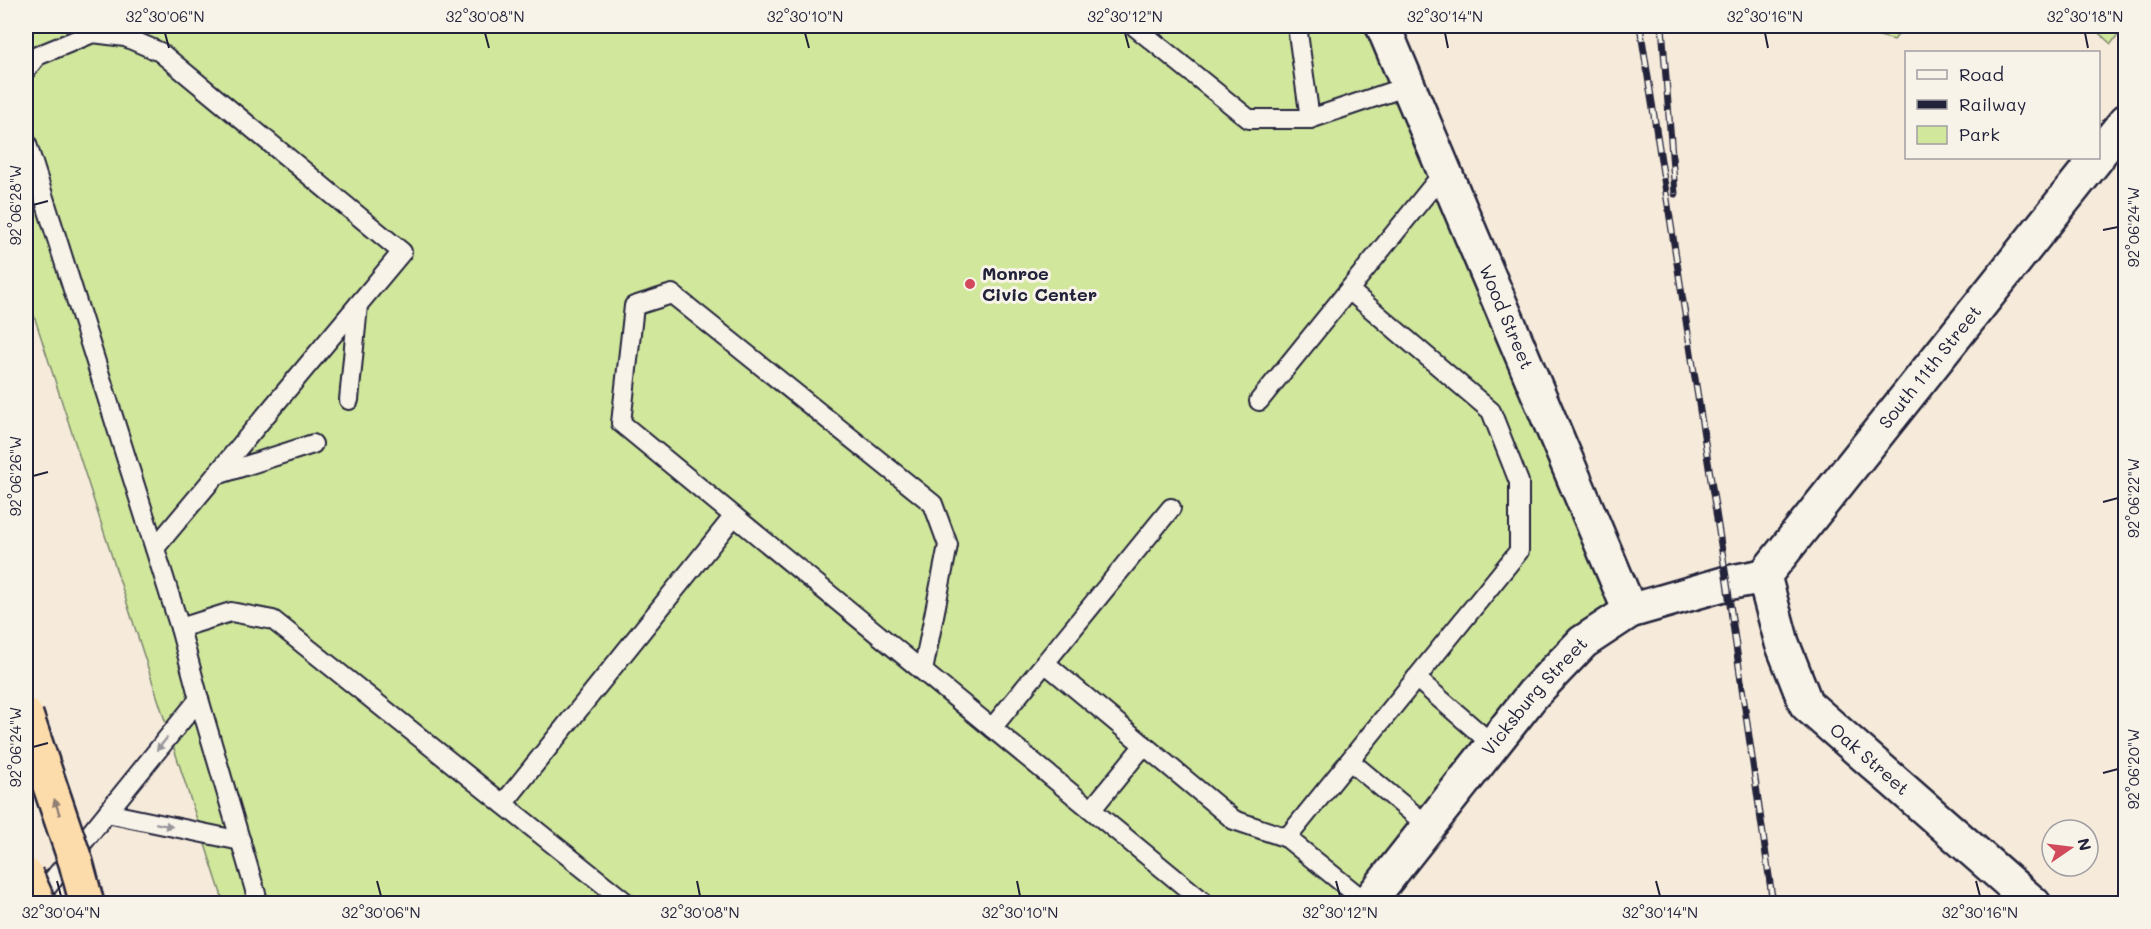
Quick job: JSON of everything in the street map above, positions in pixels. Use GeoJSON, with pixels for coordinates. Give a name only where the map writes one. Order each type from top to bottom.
{"type":"FeatureCollection","features":[{"type":"Feature","properties":{"kind":"highway"},"geometry":{"type":"LineString","coordinates":[[26,715],[76,862],[87,903]]}},
{"type":"Feature","properties":{"kind":"highway"},"geometry":{"type":"LineString","coordinates":[[26,875],[39,903]]}},
{"type":"Feature","properties":{"kind":"street","name":"Wood Street"},"geometry":{"type":"LineString","coordinates":[[1383,26],[1630,611]]}},
{"type":"Feature","properties":{"kind":"street","name":"South 11th Street"},"geometry":{"type":"LineString","coordinates":[[2100,154],[2126,121]]}},
{"type":"Feature","properties":{"kind":"street","name":"South 11th Street"},"geometry":{"type":"LineString","coordinates":[[1764,576],[2096,159]]}},
{"type":"Feature","properties":{"kind":"street","name":"Vicksburg Street"},"geometry":{"type":"LineString","coordinates":[[1367,903],[1533,694],[1584,642],[1630,611],[1719,585],[1764,576]]}},
{"type":"Feature","properties":{"kind":"street","name":"Oak Street"},"geometry":{"type":"LineString","coordinates":[[1764,576],[1782,643],[1806,704],[2034,903]]}},
{"type":"Feature","properties":{"kind":"lane"},"geometry":{"type":"LineString","coordinates":[[1134,26],[1249,119],[1310,119],[1408,86]]}},
{"type":"Feature","properties":{"kind":"lane"},"geometry":{"type":"LineString","coordinates":[[1297,26],[1310,119]]}},
{"type":"Feature","properties":{"kind":"lane"},"geometry":{"type":"LineString","coordinates":[[26,70],[37,56],[93,33],[127,31],[160,52],[402,252],[155,548]]}},
{"type":"Feature","properties":{"kind":"lane"},"geometry":{"type":"LineString","coordinates":[[26,141],[180,628],[259,903]]}},
{"type":"Feature","properties":{"kind":"lane"},"geometry":{"type":"LineString","coordinates":[[1258,401],[1444,172]]}},
{"type":"Feature","properties":{"kind":"lane"},"geometry":{"type":"LineString","coordinates":[[1287,838],[1519,551],[1519,482],[1491,411],[1349,290]]}},
{"type":"Feature","properties":{"kind":"lane"},"geometry":{"type":"LineString","coordinates":[[923,670],[948,545],[933,504],[672,294],[634,306],[621,423],[1206,903]]}},
{"type":"Feature","properties":{"kind":"lane"},"geometry":{"type":"LineString","coordinates":[[349,400],[358,305]]}},
{"type":"Feature","properties":{"kind":"lane"},"geometry":{"type":"LineString","coordinates":[[218,475],[313,444]]}},
{"type":"Feature","properties":{"kind":"lane"},"geometry":{"type":"LineString","coordinates":[[992,728],[1171,508]]}},
{"type":"Feature","properties":{"kind":"lane"},"geometry":{"type":"LineString","coordinates":[[503,804],[734,516]]}},
{"type":"Feature","properties":{"kind":"lane"},"geometry":{"type":"LineString","coordinates":[[180,628],[231,612],[273,620],[628,903]]}},
{"type":"Feature","properties":{"kind":"lane"},"geometry":{"type":"LineString","coordinates":[[1045,663],[1234,820],[1287,838],[1367,903]]}},
{"type":"Feature","properties":{"kind":"lane"},"geometry":{"type":"LineString","coordinates":[[1416,678],[1493,745]]}},
{"type":"Feature","properties":{"kind":"lane"},"geometry":{"type":"LineString","coordinates":[[33,903],[199,699]]}},
{"type":"Feature","properties":{"kind":"lane"},"geometry":{"type":"LineString","coordinates":[[1092,810],[1144,745]]}},
{"type":"Feature","properties":{"kind":"lane"},"geometry":{"type":"LineString","coordinates":[[1350,761],[1428,826]]}},
{"type":"Feature","properties":{"kind":"lane"},"geometry":{"type":"LineString","coordinates":[[106,813],[241,841]]}},
{"type":"Feature","properties":{"kind":"green space","name":"Monroe Civic Center"},"geometry":{"type":"Polygon","coordinates":[[[26,26],[1383,26],[1630,611],[1367,903],[224,903],[26,291],[26,26]]]}},
{"type":"Feature","properties":{"kind":"green space"},"geometry":{"type":"Polygon","coordinates":[[[1842,26],[1905,26],[1894,40],[1842,26]]]}},
{"type":"Feature","properties":{"kind":"green space"},"geometry":{"type":"Polygon","coordinates":[[[2091,26],[2124,26],[2111,44],[2091,26]]]}},
{"type":"Feature","properties":{"kind":"railway"},"geometry":{"type":"LineString","coordinates":[[1640,26],[1727,583],[1773,904]]}},
{"type":"Feature","properties":{"kind":"railway"},"geometry":{"type":"LineString","coordinates":[[1662,26],[1675,194]]}},
{"type":"Feature","properties":{"kind":"place","name":"Monroe Civic Center"},"geometry":{"type":"Point","coordinates":[970,284]}}]}
